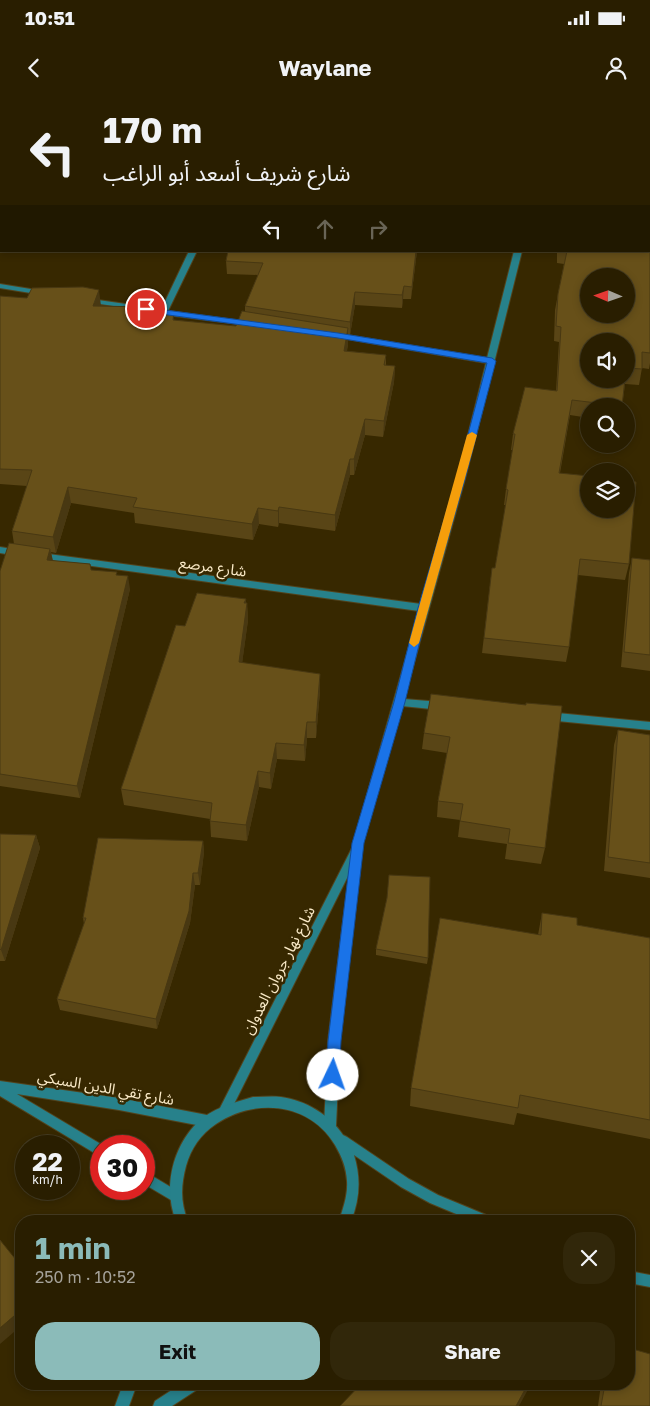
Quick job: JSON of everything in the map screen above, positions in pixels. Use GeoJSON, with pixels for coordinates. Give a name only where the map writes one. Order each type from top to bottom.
{"type":"FeatureCollection","features":[{"type":"Feature","properties":{"kind":"street"},"geometry":{"type":"LineString","coordinates":[[164,312],[193,252]]}},
{"type":"Feature","properties":{"kind":"street","name":"شارع نهار جروان العدوان"},"geometry":{"type":"LineString","coordinates":[[330,1126],[334,1041],[358,843],[461,479],[518,252]]}},
{"type":"Feature","properties":{"kind":"street"},"geometry":{"type":"LineString","coordinates":[[0,286],[48,294]]}},
{"type":"Feature","properties":{"kind":"street"},"geometry":{"type":"LineString","coordinates":[[77,298],[145,309]]}},
{"type":"Feature","properties":{"kind":"street"},"geometry":{"type":"LineString","coordinates":[[154,311],[260,325]]}},
{"type":"Feature","properties":{"kind":"street"},"geometry":{"type":"LineString","coordinates":[[328,334],[492,361]]}},
{"type":"Feature","properties":{"kind":"street","name":"شارع مرصع"},"geometry":{"type":"LineString","coordinates":[[0,550],[423,608]]}},
{"type":"Feature","properties":{"kind":"street"},"geometry":{"type":"LineString","coordinates":[[399,702],[449,707]]}},
{"type":"Feature","properties":{"kind":"street"},"geometry":{"type":"LineString","coordinates":[[538,716],[650,726]]}},
{"type":"Feature","properties":{"kind":"street","name":"شارع نهار جروان العدوان"},"geometry":{"type":"LineString","coordinates":[[225,1110],[358,843]]}},
{"type":"Feature","properties":{"kind":"street","name":"شارع تقي الدين السبكي"},"geometry":{"type":"LineString","coordinates":[[0,1086],[119,1104],[207,1121]]}},
{"type":"Feature","properties":{"kind":"street"},"geometry":{"type":"LineString","coordinates":[[0,1090],[90,1144]]}},
{"type":"Feature","properties":{"kind":"street"},"geometry":{"type":"LineString","coordinates":[[178,1215],[175,1196],[177,1167],[188,1142],[207,1121],[225,1110],[252,1101],[281,1101],[307,1109],[330,1126],[343,1141],[405,1183],[434,1200],[472,1215]]}},
{"type":"Feature","properties":{"kind":"street"},"geometry":{"type":"LineString","coordinates":[[343,1141],[354,1173],[352,1206],[347,1215]]}},
{"type":"Feature","properties":{"kind":"street"},"geometry":{"type":"LineString","coordinates":[[155,1184],[175,1196]]}},
{"type":"Feature","properties":{"kind":"street"},"geometry":{"type":"LineString","coordinates":[[635,1278],[650,1282]]}},
{"type":"Feature","properties":{"kind":"street"},"geometry":{"type":"LineString","coordinates":[[122,1406],[128,1390]]}},
{"type":"Feature","properties":{"kind":"street"},"geometry":{"type":"LineString","coordinates":[[160,1406],[184,1390]]}},
{"type":"Feature","properties":{"kind":"building"},"geometry":{"type":"Polygon","coordinates":[[[228,252],[416,252],[412,287],[404,286],[402,295],[355,292],[350,322],[245,306],[263,263],[226,261],[228,252]]]}},
{"type":"Feature","properties":{"kind":"building"},"geometry":{"type":"Polygon","coordinates":[[[567,252],[650,252],[650,353],[642,352],[642,369],[635,369],[635,333],[580,333],[580,388],[624,388],[623,398],[580,398],[580,401],[572,400],[559,473],[580,475],[580,518],[633,518],[629,564],[580,559],[569,647],[484,638],[492,568],[495,568],[508,490],[506,489],[515,434],[513,434],[525,387],[557,391],[561,327],[556,326],[558,294],[567,252]]]}},
{"type":"Feature","properties":{"kind":"building"},"geometry":{"type":"Polygon","coordinates":[[[83,287],[99,290],[93,306],[152,307],[151,310],[174,311],[173,320],[236,326],[242,311],[348,328],[344,351],[386,355],[384,365],[395,366],[384,421],[365,419],[354,459],[350,459],[335,515],[279,507],[278,511],[258,508],[252,524],[133,507],[137,498],[68,487],[53,537],[12,531],[32,470],[0,469],[0,296],[27,298],[32,288],[83,287]]]}},
{"type":"Feature","properties":{"kind":"building"},"geometry":{"type":"Polygon","coordinates":[[[9,543],[50,549],[47,560],[90,564],[91,570],[117,572],[116,575],[128,576],[77,786],[0,774],[0,571],[9,543]]]}},
{"type":"Feature","properties":{"kind":"building"},"geometry":{"type":"Polygon","coordinates":[[[632,558],[650,560],[650,655],[624,652],[632,558]]]}},
{"type":"Feature","properties":{"kind":"building"},"geometry":{"type":"Polygon","coordinates":[[[197,593],[246,599],[244,603],[247,603],[239,662],[320,674],[316,722],[307,722],[304,745],[276,743],[270,773],[258,771],[246,825],[210,821],[212,803],[121,789],[176,625],[185,626],[197,593]]]}},
{"type":"Feature","properties":{"kind":"building"},"geometry":{"type":"Polygon","coordinates":[[[431,694],[526,705],[526,703],[562,706],[545,848],[508,843],[510,829],[460,821],[463,804],[438,801],[450,737],[424,733],[431,694]]]}},
{"type":"Feature","properties":{"kind":"building"},"geometry":{"type":"Polygon","coordinates":[[[618,730],[650,735],[650,863],[608,857],[618,730]]]}},
{"type":"Feature","properties":{"kind":"building"},"geometry":{"type":"Polygon","coordinates":[[[0,834],[36,835],[1,950],[0,949],[0,834]]]}},
{"type":"Feature","properties":{"kind":"building"},"geometry":{"type":"Polygon","coordinates":[[[98,838],[203,841],[198,873],[193,873],[189,911],[156,1019],[57,999],[86,918],[83,918],[98,838]]]}},
{"type":"Feature","properties":{"kind":"building"},"geometry":{"type":"Polygon","coordinates":[[[389,875],[430,877],[428,958],[376,949],[387,898],[389,875]]]}},
{"type":"Feature","properties":{"kind":"building"},"geometry":{"type":"Polygon","coordinates":[[[542,913],[577,918],[577,925],[650,938],[650,1120],[520,1095],[518,1108],[411,1088],[440,918],[541,935],[542,913]]]}},
{"type":"Feature","properties":{"kind":"building"},"geometry":{"type":"Polygon","coordinates":[[[0,1240],[15,1259],[15,1315],[0,1328],[0,1240]]]}},
{"type":"Feature","properties":{"kind":"building"},"geometry":{"type":"Polygon","coordinates":[[[635,1350],[650,1354],[650,1406],[601,1406],[604,1390],[635,1390],[635,1350]]]}},
{"type":"Feature","properties":{"kind":"building"},"geometry":{"type":"Polygon","coordinates":[[[355,1390],[525,1390],[516,1406],[340,1406],[355,1390]]]}},
{"type":"Feature","properties":{"kind":"slow traffic"},"geometry":{"type":"LineString","coordinates":[[414,643],[472,435]]}},
{"type":"Feature","properties":{"kind":"route"},"geometry":{"type":"LineString","coordinates":[[146,309],[338,336],[492,361],[461,479],[358,843],[334,1041],[333,1075]]}}]}
